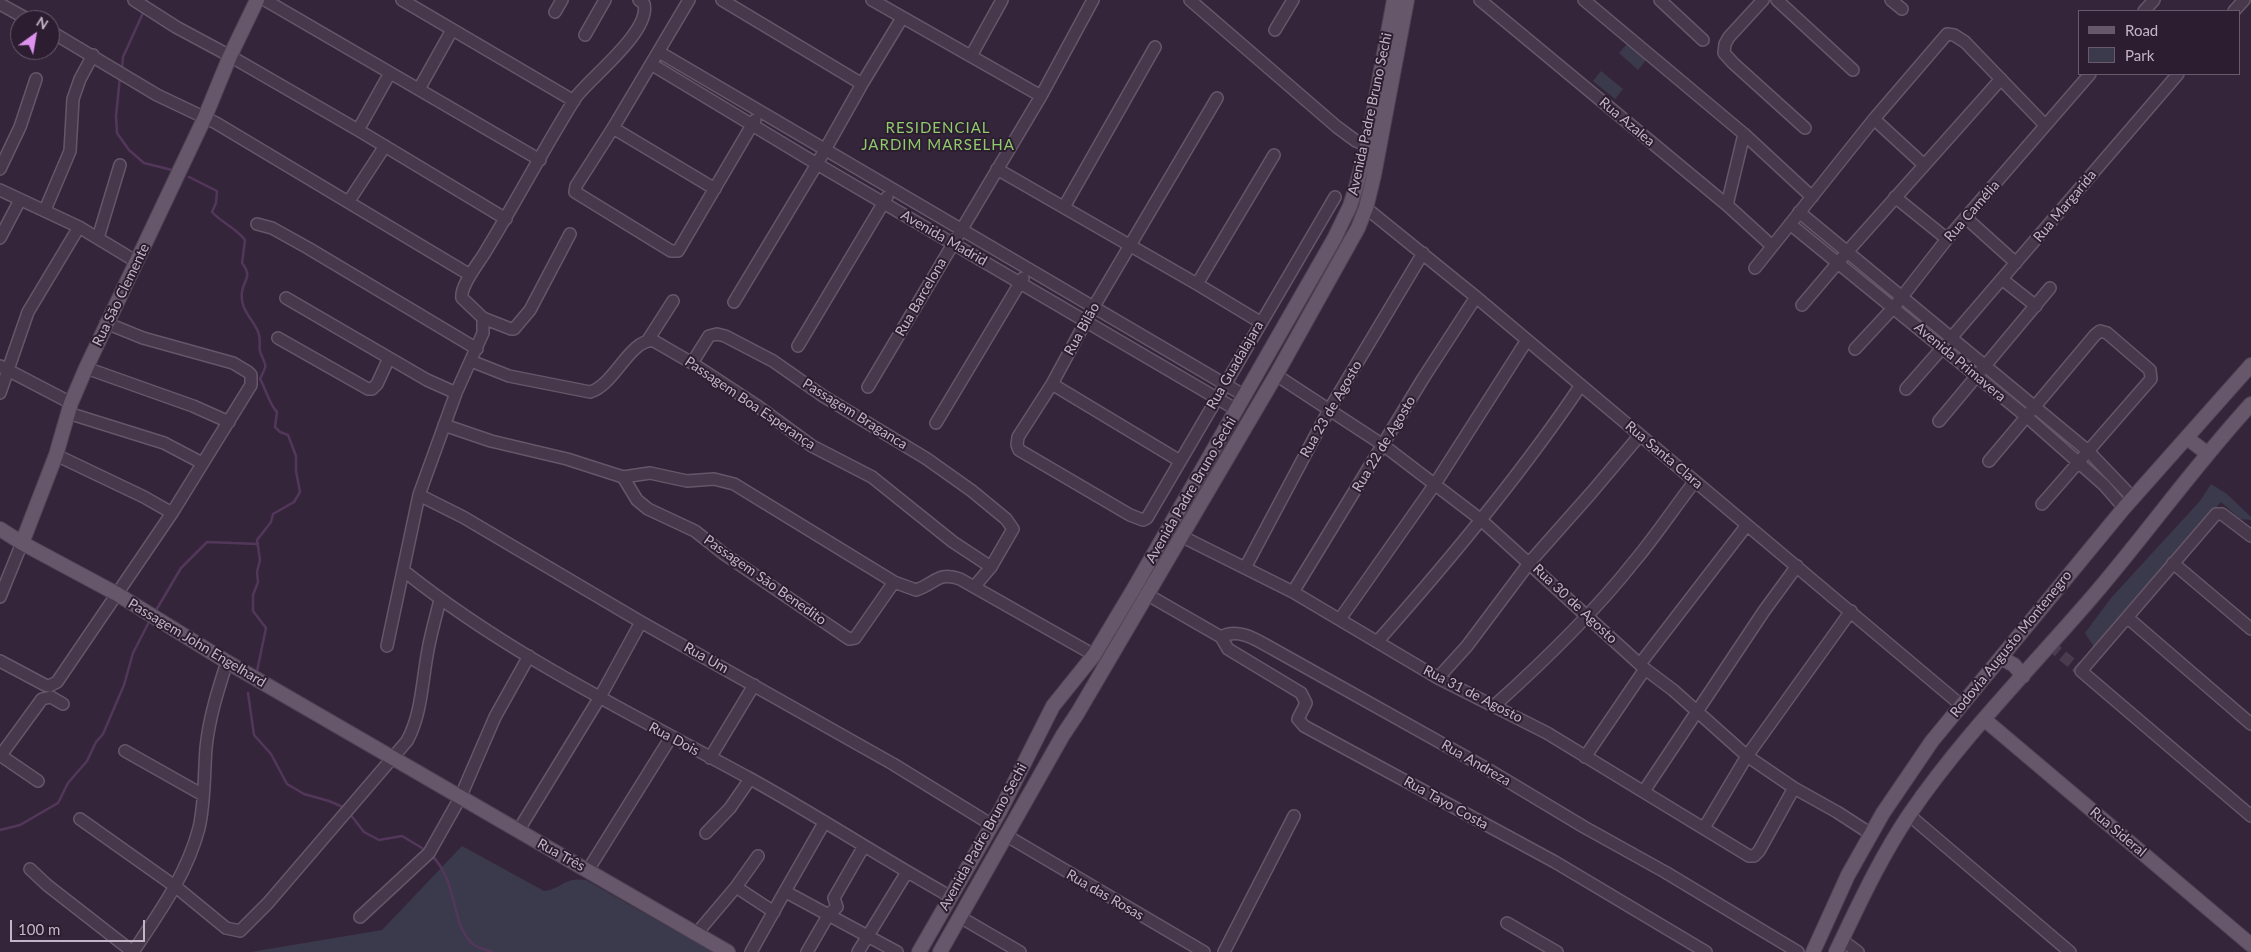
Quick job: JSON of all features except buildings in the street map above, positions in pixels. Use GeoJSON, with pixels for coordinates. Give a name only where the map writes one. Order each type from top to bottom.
{"type":"FeatureCollection","features":[{"type":"Feature","properties":{"kind":"main road","name":"Rua São Clemente"},"geometry":{"type":"LineString","coordinates":[[22,543],[56,455],[70,408],[86,368],[205,117],[230,56],[257,0]]}},
{"type":"Feature","properties":{"kind":"main road","name":"Avenida Padre Bruno Sechi"},"geometry":{"type":"LineString","coordinates":[[919,952],[992,825],[1047,719],[1059,699],[1094,655],[1310,283],[1348,210],[1367,146],[1394,0]]}},
{"type":"Feature","properties":{"kind":"main road","name":"Avenida Padre Bruno Sechi"},"geometry":{"type":"LineString","coordinates":[[940,952],[1063,735],[1148,595],[1352,240],[1366,208],[1384,128],[1407,0]]}},
{"type":"Feature","properties":{"kind":"main road","name":"Rodovia Augusto Montenegro"},"geometry":{"type":"LineString","coordinates":[[1813,952],[1836,900],[1871,834],[1906,778],[1962,705],[2128,503],[2251,365]]}},
{"type":"Feature","properties":{"kind":"main road","name":"Rodovia Augusto Montenegro"},"geometry":{"type":"LineString","coordinates":[[1839,946],[1883,858],[1909,815],[1985,720],[2136,546],[2208,454],[2251,404]]}},
{"type":"Feature","properties":{"kind":"main road"},"geometry":{"type":"LineString","coordinates":[[2187,438],[2208,454]]}},
{"type":"Feature","properties":{"kind":"main road","name":"Passagem John Engelhard"},"geometry":{"type":"LineString","coordinates":[[0,529],[22,543],[117,594],[227,662],[394,758]]}},
{"type":"Feature","properties":{"kind":"main road"},"geometry":{"type":"LineString","coordinates":[[2001,658],[2014,666],[2023,676]]}},
{"type":"Feature","properties":{"kind":"main road"},"geometry":{"type":"LineString","coordinates":[[1059,699],[1062,709],[1068,714],[1077,714]]}},
{"type":"Feature","properties":{"kind":"main road"},"geometry":{"type":"LineString","coordinates":[[1047,719],[1060,721],[1063,725],[1063,735]]}},
{"type":"Feature","properties":{"kind":"main road","name":"Rua Sideral"},"geometry":{"type":"LineString","coordinates":[[1985,720],[2251,945]]}},
{"type":"Feature","properties":{"kind":"main road","name":"Rua Três"},"geometry":{"type":"LineString","coordinates":[[394,758],[728,952]]}},
{"type":"Feature","properties":{"kind":"street"},"geometry":{"type":"LineString","coordinates":[[134,0],[176,27],[358,130],[506,219]]}},
{"type":"Feature","properties":{"kind":"street"},"geometry":{"type":"LineString","coordinates":[[265,0],[540,160]]}},
{"type":"Feature","properties":{"kind":"street"},"geometry":{"type":"LineString","coordinates":[[402,0],[574,101]]}},
{"type":"Feature","properties":{"kind":"street"},"geometry":{"type":"LineString","coordinates":[[555,12],[562,0]]}},
{"type":"Feature","properties":{"kind":"street"},"geometry":{"type":"LineString","coordinates":[[585,35],[605,0]]}},
{"type":"Feature","properties":{"kind":"street"},"geometry":{"type":"LineString","coordinates":[[570,234],[522,322],[514,329],[483,318],[462,298],[463,289],[470,275],[506,219],[574,101],[585,86],[608,66],[633,34],[645,10],[644,4],[639,0]]}},
{"type":"Feature","properties":{"kind":"street"},"geometry":{"type":"LineString","coordinates":[[689,0],[613,128],[576,186],[575,192],[671,251],[678,251],[759,111]]}},
{"type":"Feature","properties":{"kind":"street"},"geometry":{"type":"LineString","coordinates":[[722,0],[862,84]]}},
{"type":"Feature","properties":{"kind":"street"},"geometry":{"type":"LineString","coordinates":[[872,0],[891,5],[902,18],[1041,96]]}},
{"type":"Feature","properties":{"kind":"street"},"geometry":{"type":"LineString","coordinates":[[971,56],[1002,0]]}},
{"type":"Feature","properties":{"kind":"street","name":"Rua Barcelona"},"geometry":{"type":"LineString","coordinates":[[868,387],[1041,96],[1093,0]]}},
{"type":"Feature","properties":{"kind":"street"},"geometry":{"type":"LineString","coordinates":[[1190,0],[1336,127],[1367,146]]}},
{"type":"Feature","properties":{"kind":"street"},"geometry":{"type":"LineString","coordinates":[[1275,30],[1293,0]]}},
{"type":"Feature","properties":{"kind":"street","name":"Rua Azalea"},"geometry":{"type":"LineString","coordinates":[[1480,0],[1728,205],[1772,246]]}},
{"type":"Feature","properties":{"kind":"street"},"geometry":{"type":"LineString","coordinates":[[1584,0],[1744,134],[1812,197]]}},
{"type":"Feature","properties":{"kind":"street"},"geometry":{"type":"LineString","coordinates":[[1660,0],[1704,40]]}},
{"type":"Feature","properties":{"kind":"street"},"geometry":{"type":"LineString","coordinates":[[1763,0],[1729,37],[1725,44],[1724,53],[1732,64],[1805,128]]}},
{"type":"Feature","properties":{"kind":"street"},"geometry":{"type":"LineString","coordinates":[[1777,0],[1853,70]]}},
{"type":"Feature","properties":{"kind":"street"},"geometry":{"type":"LineString","coordinates":[[1891,0],[1902,9]]}},
{"type":"Feature","properties":{"kind":"street"},"geometry":{"type":"LineString","coordinates":[[2145,10],[2154,0]]}},
{"type":"Feature","properties":{"kind":"street"},"geometry":{"type":"LineString","coordinates":[[2235,10],[2244,0]]}},
{"type":"Feature","properties":{"kind":"street"},"geometry":{"type":"LineString","coordinates":[[734,302],[902,18]]}},
{"type":"Feature","properties":{"kind":"street"},"geometry":{"type":"LineString","coordinates":[[418,89],[452,30]]}},
{"type":"Feature","properties":{"kind":"street"},"geometry":{"type":"LineString","coordinates":[[1755,268],[1874,119],[1944,36],[1950,34],[1958,37],[2045,125]]}},
{"type":"Feature","properties":{"kind":"street"},"geometry":{"type":"LineString","coordinates":[[60,37],[157,95],[205,117],[349,201],[470,275]]}},
{"type":"Feature","properties":{"kind":"street"},"geometry":{"type":"LineString","coordinates":[[1064,207],[1155,47]]}},
{"type":"Feature","properties":{"kind":"street","name":"Avenida Madrid"},"geometry":{"type":"LineString","coordinates":[[659,52],[1027,270],[1245,396]]}},
{"type":"Feature","properties":{"kind":"street"},"geometry":{"type":"LineString","coordinates":[[45,210],[70,151],[75,89],[93,55]]}},
{"type":"Feature","properties":{"kind":"street","name":"Avenida Madrid"},"geometry":{"type":"LineString","coordinates":[[651,64],[817,164],[1237,410]]}},
{"type":"Feature","properties":{"kind":"street"},"geometry":{"type":"LineString","coordinates":[[358,130],[390,73]]}},
{"type":"Feature","properties":{"kind":"street","name":"Rua Camélia"},"geometry":{"type":"LineString","coordinates":[[1855,349],[1902,298],[1947,239],[2089,75]]}},
{"type":"Feature","properties":{"kind":"street","name":"Rua Margarida"},"geometry":{"type":"LineString","coordinates":[[1951,338],[2177,75]]}},
{"type":"Feature","properties":{"kind":"street"},"geometry":{"type":"LineString","coordinates":[[0,169],[20,127],[36,79]]}},
{"type":"Feature","properties":{"kind":"street"},"geometry":{"type":"LineString","coordinates":[[1802,305],[2001,79]]}},
{"type":"Feature","properties":{"kind":"street","name":"Rua Bilão"},"geometry":{"type":"LineString","coordinates":[[1130,515],[1019,450],[1017,445],[1018,437],[1052,384],[1094,308],[1217,98]]}},
{"type":"Feature","properties":{"kind":"street"},"geometry":{"type":"LineString","coordinates":[[1874,119],[1924,165]]}},
{"type":"Feature","properties":{"kind":"street"},"geometry":{"type":"LineString","coordinates":[[613,128],[715,189]]}},
{"type":"Feature","properties":{"kind":"street"},"geometry":{"type":"LineString","coordinates":[[1728,205],[1744,134]]}},
{"type":"Feature","properties":{"kind":"street"},"geometry":{"type":"LineString","coordinates":[[349,201],[385,146]]}},
{"type":"Feature","properties":{"kind":"street"},"geometry":{"type":"LineString","coordinates":[[1197,284],[1274,155]]}},
{"type":"Feature","properties":{"kind":"street"},"geometry":{"type":"LineString","coordinates":[[98,238],[120,165]]}},
{"type":"Feature","properties":{"kind":"street"},"geometry":{"type":"LineString","coordinates":[[997,169],[1260,322]]}},
{"type":"Feature","properties":{"kind":"street"},"geometry":{"type":"LineString","coordinates":[[798,346],[892,189]]}},
{"type":"Feature","properties":{"kind":"street"},"geometry":{"type":"LineString","coordinates":[[0,190],[79,227],[137,262]]}},
{"type":"Feature","properties":{"kind":"street","name":"Rua Guadalajara"},"geometry":{"type":"LineString","coordinates":[[1130,515],[1143,520],[1150,514],[1260,322],[1335,197]]}},
{"type":"Feature","properties":{"kind":"street"},"geometry":{"type":"LineString","coordinates":[[1896,197],[1947,239]]}},
{"type":"Feature","properties":{"kind":"street"},"geometry":{"type":"LineString","coordinates":[[0,238],[20,200]]}},
{"type":"Feature","properties":{"kind":"street","name":"Rua Santa Clara"},"geometry":{"type":"LineString","coordinates":[[1366,208],[1476,296],[1962,705]]}},
{"type":"Feature","properties":{"kind":"street","name":"Avenida Primavera"},"geometry":{"type":"LineString","coordinates":[[1799,212],[1951,338],[1981,371]]}},
{"type":"Feature","properties":{"kind":"street"},"geometry":{"type":"LineString","coordinates":[[1966,218],[2016,263]]}},
{"type":"Feature","properties":{"kind":"street"},"geometry":{"type":"LineString","coordinates":[[257,224],[272,228],[308,248],[477,349]]}},
{"type":"Feature","properties":{"kind":"street","name":"Avenida Primavera"},"geometry":{"type":"LineString","coordinates":[[1790,224],[1944,347],[1981,371],[2031,412],[2088,451],[2128,503]]}},
{"type":"Feature","properties":{"kind":"street"},"geometry":{"type":"LineString","coordinates":[[0,393],[3,369],[23,323],[79,227]]}},
{"type":"Feature","properties":{"kind":"street","name":"Rua 23 de Agosto"},"geometry":{"type":"LineString","coordinates":[[1245,568],[1329,410],[1423,253]]}},
{"type":"Feature","properties":{"kind":"street"},"geometry":{"type":"LineString","coordinates":[[936,424],[1027,270]]}},
{"type":"Feature","properties":{"kind":"street"},"geometry":{"type":"LineString","coordinates":[[2002,280],[2036,306]]}},
{"type":"Feature","properties":{"kind":"street"},"geometry":{"type":"LineString","coordinates":[[1939,421],[2050,288]]}},
{"type":"Feature","properties":{"kind":"street","name":"Rua 22 de Agosto"},"geometry":{"type":"LineString","coordinates":[[1293,592],[1476,296]]}},
{"type":"Feature","properties":{"kind":"street"},"geometry":{"type":"LineString","coordinates":[[286,298],[427,380],[456,393]]}},
{"type":"Feature","properties":{"kind":"street"},"geometry":{"type":"LineString","coordinates":[[471,361],[509,376],[590,392],[607,380],[639,344],[648,340],[673,301]]}},
{"type":"Feature","properties":{"kind":"street"},"geometry":{"type":"LineString","coordinates":[[387,646],[419,495],[456,393],[483,333],[483,318]]}},
{"type":"Feature","properties":{"kind":"street"},"geometry":{"type":"LineString","coordinates":[[0,661],[44,685],[49,686],[57,682],[172,513],[251,385],[251,376],[244,368],[233,363],[143,338],[106,323]]}},
{"type":"Feature","properties":{"kind":"street"},"geometry":{"type":"LineString","coordinates":[[1989,461],[2095,335],[2100,331],[2107,333],[2150,370],[2151,379],[2042,504]]}},
{"type":"Feature","properties":{"kind":"street","name":"Passagem Braganca"},"geometry":{"type":"LineString","coordinates":[[692,363],[709,336],[717,334],[773,361],[823,396],[952,476],[1006,519],[1012,527],[1013,532],[992,567]]}},
{"type":"Feature","properties":{"kind":"street"},"geometry":{"type":"LineString","coordinates":[[278,338],[368,389],[372,389],[377,384],[389,358]]}},
{"type":"Feature","properties":{"kind":"street","name":"Passagem Boa Esperança"},"geometry":{"type":"LineString","coordinates":[[648,340],[654,341],[692,363],[756,405],[812,446],[872,477],[953,542],[992,567]]}},
{"type":"Feature","properties":{"kind":"street"},"geometry":{"type":"LineString","coordinates":[[1340,618],[1435,484],[1527,340]]}},
{"type":"Feature","properties":{"kind":"street"},"geometry":{"type":"LineString","coordinates":[[1906,389],[1944,347]]}},
{"type":"Feature","properties":{"kind":"street"},"geometry":{"type":"LineString","coordinates":[[86,368],[193,406],[229,422]]}},
{"type":"Feature","properties":{"kind":"street"},"geometry":{"type":"LineString","coordinates":[[3,369],[70,408],[164,443],[202,463]]}},
{"type":"Feature","properties":{"kind":"street","name":"Rua 30 de Agosto"},"geometry":{"type":"LineString","coordinates":[[1276,375],[1383,445],[1480,519],[1530,562],[1642,667],[1698,712],[1747,756],[1794,788],[1871,834]]}},
{"type":"Feature","properties":{"kind":"street"},"geometry":{"type":"LineString","coordinates":[[1052,384],[1180,461]]}},
{"type":"Feature","properties":{"kind":"street"},"geometry":{"type":"LineString","coordinates":[[1377,642],[1441,568],[1480,519],[1540,443],[1580,385]]}},
{"type":"Feature","properties":{"kind":"street","name":"Avenida Primavera"},"geometry":{"type":"LineString","coordinates":[[2031,412],[2079,462],[2104,485],[2128,503]]}},
{"type":"Feature","properties":{"kind":"street"},"geometry":{"type":"LineString","coordinates":[[444,425],[491,441],[567,459],[623,477],[650,473],[687,481],[714,479],[734,484],[894,582],[916,590],[942,576],[950,575],[1094,655]]}},
{"type":"Feature","properties":{"kind":"street"},"geometry":{"type":"LineString","coordinates":[[1438,678],[1467,646],[1530,562],[1640,435]]}},
{"type":"Feature","properties":{"kind":"street"},"geometry":{"type":"LineString","coordinates":[[56,455],[144,497],[172,513]]}},
{"type":"Feature","properties":{"kind":"street","name":"Passagem São Benedito"},"geometry":{"type":"LineString","coordinates":[[623,477],[637,500],[648,509],[695,531],[724,554],[849,639],[855,638],[864,627],[894,582]]}},
{"type":"Feature","properties":{"kind":"street"},"geometry":{"type":"LineString","coordinates":[[1494,706],[1587,615],[1633,563],[1695,481]]}},
{"type":"Feature","properties":{"kind":"street","name":"Rua Um"},"geometry":{"type":"LineString","coordinates":[[419,495],[464,517],[641,622],[892,764],[992,825]]}},
{"type":"Feature","properties":{"kind":"street"},"geometry":{"type":"LineString","coordinates":[[2251,536],[2218,513],[2080,671],[2251,816]]}},
{"type":"Feature","properties":{"kind":"street"},"geometry":{"type":"LineString","coordinates":[[1586,757],[1642,667],[1747,525]]}},
{"type":"Feature","properties":{"kind":"street","name":"Rua 31 de Agosto"},"geometry":{"type":"LineString","coordinates":[[1181,536],[1293,592],[1340,618],[1438,678],[1547,733],[1749,856],[1754,856],[1759,850],[1794,788]]}},
{"type":"Feature","properties":{"kind":"street","name":"Rua São Clemente"},"geometry":{"type":"LineString","coordinates":[[0,597],[22,543]]}},
{"type":"Feature","properties":{"kind":"street"},"geometry":{"type":"LineString","coordinates":[[2174,563],[2251,629]]}},
{"type":"Feature","properties":{"kind":"street"},"geometry":{"type":"LineString","coordinates":[[1644,791],[1797,566]]}},
{"type":"Feature","properties":{"kind":"street"},"geometry":{"type":"LineString","coordinates":[[974,587],[992,567]]}},
{"type":"Feature","properties":{"kind":"street","name":"Rua Dois"},"geometry":{"type":"LineString","coordinates":[[404,571],[440,600],[528,656],[671,737],[750,779],[951,897]]}},
{"type":"Feature","properties":{"kind":"street"},"geometry":{"type":"LineString","coordinates":[[1148,595],[1221,637]]}},
{"type":"Feature","properties":{"kind":"street"},"geometry":{"type":"LineString","coordinates":[[80,818],[176,886],[226,928],[240,931],[268,903],[347,809],[394,758],[412,732],[440,600]]}},
{"type":"Feature","properties":{"kind":"street"},"geometry":{"type":"LineString","coordinates":[[1704,828],[1747,756],[1851,611]]}},
{"type":"Feature","properties":{"kind":"street"},"geometry":{"type":"LineString","coordinates":[[2128,618],[2251,724]]}},
{"type":"Feature","properties":{"kind":"street"},"geometry":{"type":"LineString","coordinates":[[518,831],[600,697],[641,622]]}},
{"type":"Feature","properties":{"kind":"street","name":"Rua Andreza"},"geometry":{"type":"LineString","coordinates":[[1221,637],[1231,633],[1245,635],[1273,649],[1484,767],[1798,952]]}},
{"type":"Feature","properties":{"kind":"street","name":"Rua Tayo Costa"},"geometry":{"type":"LineString","coordinates":[[1221,637],[1228,649],[1301,693],[1306,699],[1306,703],[1298,721],[1310,730],[1555,862],[1706,952]]}},
{"type":"Feature","properties":{"kind":"street"},"geometry":{"type":"LineString","coordinates":[[360,917],[429,853],[460,798],[495,717],[528,656]]}},
{"type":"Feature","properties":{"kind":"street"},"geometry":{"type":"LineString","coordinates":[[30,870],[47,886],[133,952],[176,886],[198,830],[203,795],[206,745],[213,705],[227,662]]}},
{"type":"Feature","properties":{"kind":"street"},"geometry":{"type":"LineString","coordinates":[[710,758],[754,685]]}},
{"type":"Feature","properties":{"kind":"street"},"geometry":{"type":"LineString","coordinates":[[38,781],[0,755],[42,699],[51,697],[64,704]]}},
{"type":"Feature","properties":{"kind":"street"},"geometry":{"type":"LineString","coordinates":[[588,870],[671,737]]}},
{"type":"Feature","properties":{"kind":"street"},"geometry":{"type":"LineString","coordinates":[[125,751],[203,795]]}},
{"type":"Feature","properties":{"kind":"street"},"geometry":{"type":"LineString","coordinates":[[706,833],[730,808],[750,779]]}},
{"type":"Feature","properties":{"kind":"street"},"geometry":{"type":"LineString","coordinates":[[1909,815],[2070,952]]}},
{"type":"Feature","properties":{"kind":"street"},"geometry":{"type":"LineString","coordinates":[[1224,952],[1294,816]]}},
{"type":"Feature","properties":{"kind":"street"},"geometry":{"type":"LineString","coordinates":[[751,952],[824,823]]}},
{"type":"Feature","properties":{"kind":"street","name":"Rua das Rosas"},"geometry":{"type":"LineString","coordinates":[[1007,836],[1204,952]]}},
{"type":"Feature","properties":{"kind":"street"},"geometry":{"type":"LineString","coordinates":[[807,952],[829,914],[837,907],[834,898],[864,846]]}},
{"type":"Feature","properties":{"kind":"street"},"geometry":{"type":"LineString","coordinates":[[697,933],[758,856]]}},
{"type":"Feature","properties":{"kind":"street"},"geometry":{"type":"LineString","coordinates":[[858,952],[907,872]]}},
{"type":"Feature","properties":{"kind":"street"},"geometry":{"type":"LineString","coordinates":[[736,886],[774,912]]}},
{"type":"Feature","properties":{"kind":"street"},"geometry":{"type":"LineString","coordinates":[[784,893],[789,892],[896,952]]}},
{"type":"Feature","properties":{"kind":"street"},"geometry":{"type":"LineString","coordinates":[[960,917],[1020,952]]}},
{"type":"Feature","properties":{"kind":"street"},"geometry":{"type":"LineString","coordinates":[[1507,923],[1557,952]]}},
{"type":"Feature","properties":{"kind":"street"},"geometry":{"type":"LineString","coordinates":[[1839,946],[1858,952]]}},
{"type":"Feature","properties":{"kind":"green space"},"geometry":{"type":"Polygon","coordinates":[[[1627,44],[1646,60],[1638,70],[1619,53],[1627,44]]]}},
{"type":"Feature","properties":{"kind":"green space"},"geometry":{"type":"Polygon","coordinates":[[[1601,71],[1623,89],[1615,99],[1593,81],[1601,71]]]}},
{"type":"Feature","properties":{"kind":"green space"},"geometry":{"type":"Polygon","coordinates":[[[2211,484],[2227,494],[2251,517],[2251,520],[2240,519],[2221,502],[2094,647],[2085,633],[2111,598],[2200,501],[2211,484]]]}},
{"type":"Feature","properties":{"kind":"green space"},"geometry":{"type":"Polygon","coordinates":[[[462,846],[544,891],[556,888],[568,881],[586,880],[713,952],[251,952],[382,930],[462,846]]]}},
{"type":"Feature","properties":{"kind":"waterway"},"geometry":{"type":"LineString","coordinates":[[122,69],[123,57],[143,13]]}},
{"type":"Feature","properties":{"kind":"waterway"},"geometry":{"type":"LineString","coordinates":[[120,77],[116,116],[117,133],[129,150],[144,163],[172,170]]}},
{"type":"Feature","properties":{"kind":"waterway"},"geometry":{"type":"LineString","coordinates":[[189,177],[217,191],[216,203],[212,212],[245,240],[242,263],[247,272],[247,278],[243,287],[242,299],[245,310],[260,337],[260,352],[265,366],[260,379],[277,412],[275,427],[280,432],[288,435],[296,456],[296,471],[300,492],[294,502],[273,514],[271,522],[257,540],[260,560],[257,572],[258,582],[253,595],[253,611],[266,628],[257,671]]}},
{"type":"Feature","properties":{"kind":"waterway"},"geometry":{"type":"LineString","coordinates":[[155,612],[181,568],[207,542],[258,544]]}},
{"type":"Feature","properties":{"kind":"waterway"},"geometry":{"type":"LineString","coordinates":[[0,830],[20,825],[58,803],[68,783],[87,761],[96,742],[103,734],[124,685],[133,653],[150,620]]}},
{"type":"Feature","properties":{"kind":"waterway"},"geometry":{"type":"LineString","coordinates":[[248,693],[254,735],[271,754],[287,784],[304,794],[345,808]]}},
{"type":"Feature","properties":{"kind":"waterway"},"geometry":{"type":"LineString","coordinates":[[350,814],[364,832],[379,840],[402,836],[427,851]]}},
{"type":"Feature","properties":{"kind":"waterway"},"geometry":{"type":"LineString","coordinates":[[431,855],[446,877],[457,915],[466,937],[474,945],[492,952]]}},
{"type":"Feature","properties":{"kind":"tunnel"},"geometry":{"type":"LineString","coordinates":[[2050,645],[2081,671]]}},
{"type":"Feature","properties":{"kind":"district","name":"RESIDENCIAL JARDIM MARSELHA"},"geometry":{"type":"Point","coordinates":[938,136]}}]}
